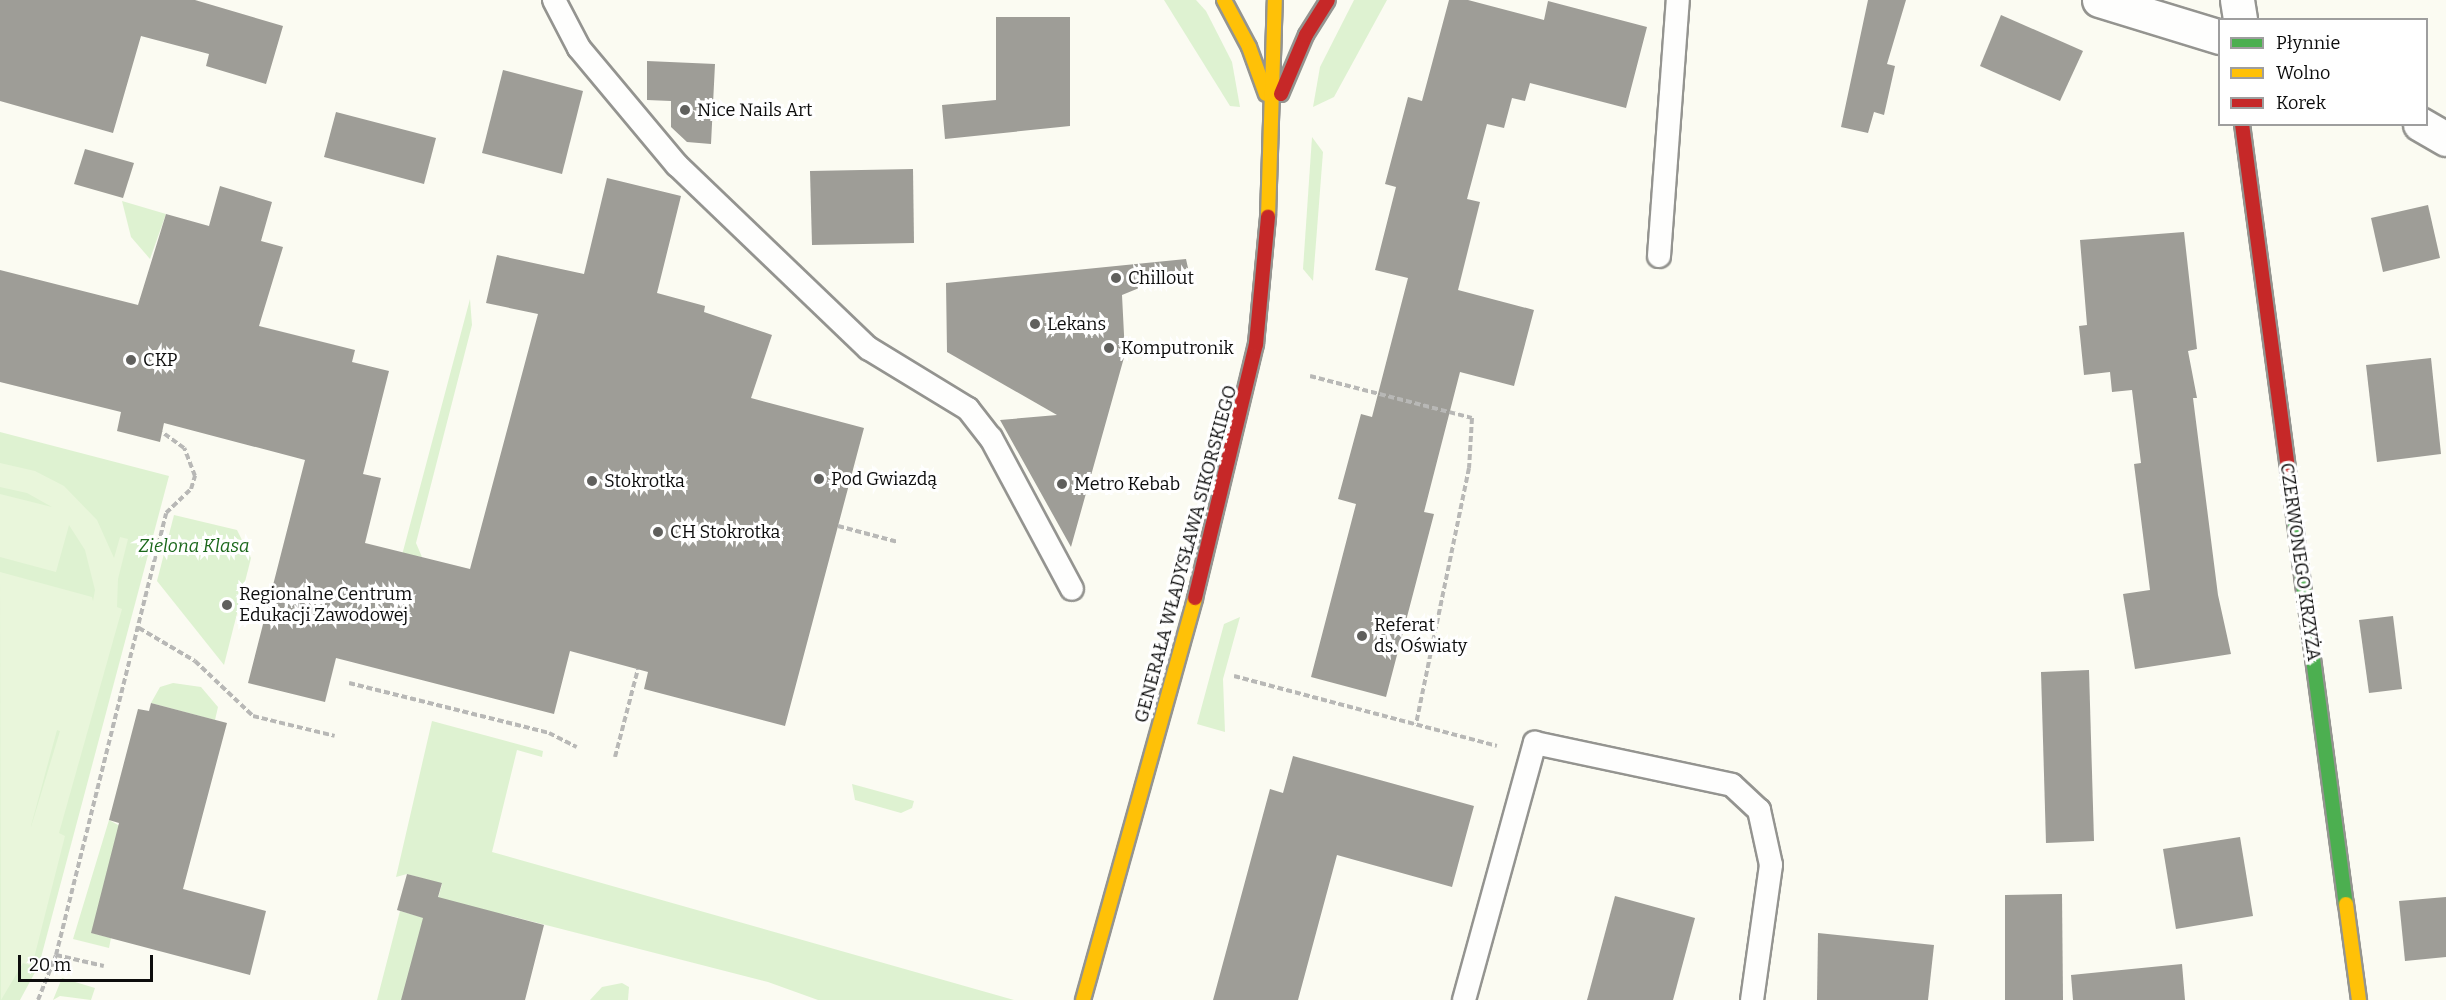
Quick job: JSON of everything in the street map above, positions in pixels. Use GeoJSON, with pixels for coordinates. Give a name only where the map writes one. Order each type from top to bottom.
{"type":"FeatureCollection","features":[{"type":"Feature","properties":{"kind":"street"},"geometry":{"type":"LineString","coordinates":[[1224,0],[1249,47],[1274,122]]}},
{"type":"Feature","properties":{"kind":"street","name":"GENERAŁA WŁADYSŁAWA SIKORSKIEGO"},"geometry":{"type":"LineString","coordinates":[[1083,1000],[1235,448],[1263,296],[1274,122],[1275,0]]}},
{"type":"Feature","properties":{"kind":"street"},"geometry":{"type":"LineString","coordinates":[[1274,122],[1299,51],[1328,0]]}},
{"type":"Feature","properties":{"kind":"street"},"geometry":{"type":"LineString","coordinates":[[2099,0],[2218,37]]}},
{"type":"Feature","properties":{"kind":"street"},"geometry":{"type":"LineString","coordinates":[[2237,0],[2240,18]]}},
{"type":"Feature","properties":{"kind":"street","name":"CZERWONEGO KRZYŻA"},"geometry":{"type":"LineString","coordinates":[[2242,126],[2359,1000]]}},
{"type":"Feature","properties":{"kind":"street"},"geometry":{"type":"LineString","coordinates":[[2423,126],[2446,139]]}},
{"type":"Feature","properties":{"kind":"lane"},"geometry":{"type":"LineString","coordinates":[[554,0],[579,48],[677,165],[868,348],[968,409],[991,438],[1072,589]]}},
{"type":"Feature","properties":{"kind":"lane"},"geometry":{"type":"LineString","coordinates":[[1659,256],[1678,0]]}},
{"type":"Feature","properties":{"kind":"lane"},"geometry":{"type":"LineString","coordinates":[[1464,1000],[1534,743],[1732,785],[1759,810],[1771,865],[1752,1000]]}},
{"type":"Feature","properties":{"kind":"path"},"geometry":{"type":"LineString","coordinates":[[1310,375],[1472,418],[1469,468],[1416,724]]}},
{"type":"Feature","properties":{"kind":"path"},"geometry":{"type":"LineString","coordinates":[[38,1000],[56,955],[166,513],[190,489],[195,476],[184,448],[162,432]]}},
{"type":"Feature","properties":{"kind":"path"},"geometry":{"type":"LineString","coordinates":[[838,526],[898,542]]}},
{"type":"Feature","properties":{"kind":"path"},"geometry":{"type":"LineString","coordinates":[[138,628],[195,661],[253,716],[335,736]]}},
{"type":"Feature","properties":{"kind":"path"},"geometry":{"type":"LineString","coordinates":[[615,757],[638,669]]}},
{"type":"Feature","properties":{"kind":"path"},"geometry":{"type":"LineString","coordinates":[[1234,676],[1531,755]]}},
{"type":"Feature","properties":{"kind":"path"},"geometry":{"type":"LineString","coordinates":[[349,683],[549,733],[577,747]]}},
{"type":"Feature","properties":{"kind":"path"},"geometry":{"type":"LineString","coordinates":[[56,955],[104,966]]}},
{"type":"Feature","properties":{"kind":"green space"},"geometry":{"type":"Polygon","coordinates":[[[1164,0],[1196,0],[1206,11],[1232,62],[1240,107],[1230,106],[1164,0]]]}},
{"type":"Feature","properties":{"kind":"green space"},"geometry":{"type":"Polygon","coordinates":[[[1354,0],[1387,0],[1334,97],[1313,107],[1320,67],[1354,0]]]}},
{"type":"Feature","properties":{"kind":"green space"},"geometry":{"type":"Polygon","coordinates":[[[1312,137],[1323,152],[1313,281],[1303,269],[1312,137]]]}},
{"type":"Feature","properties":{"kind":"green space"},"geometry":{"type":"Polygon","coordinates":[[[122,201],[166,214],[150,259],[131,237],[122,201]]]}},
{"type":"Feature","properties":{"kind":"green space"},"geometry":{"type":"Polygon","coordinates":[[[470,299],[472,325],[416,543],[422,557],[402,555],[470,299]]]}},
{"type":"Feature","properties":{"kind":"green space"},"geometry":{"type":"Polygon","coordinates":[[[0,432],[169,476],[39,965],[20,1000],[0,1000],[0,432]]]}},
{"type":"Feature","properties":{"kind":"green space"},"geometry":{"type":"Polygon","coordinates":[[[0,463],[35,471],[64,486],[97,520],[114,558],[120,537],[128,539],[118,579],[117,607],[122,609],[59,833],[65,836],[32,966],[23,963],[1,1000],[0,572],[92,597],[93,601],[95,590],[85,550],[69,525],[56,572],[0,557],[0,494],[52,507],[27,493],[0,487],[0,463]],[[57,730],[31,827],[60,731],[57,730]]]}},
{"type":"Feature","properties":{"kind":"green space","name":"Zielona Klasa"},"geometry":{"type":"Polygon","coordinates":[[[174,515],[237,530],[251,558],[224,665],[157,581],[174,515]]]}},
{"type":"Feature","properties":{"kind":"green space"},"geometry":{"type":"Polygon","coordinates":[[[1240,617],[1223,679],[1225,732],[1197,724],[1224,624],[1240,617]]]}},
{"type":"Feature","properties":{"kind":"green space"},"geometry":{"type":"Polygon","coordinates":[[[173,683],[201,687],[218,707],[215,720],[151,703],[160,687],[173,683]]]}},
{"type":"Feature","properties":{"kind":"green space"},"geometry":{"type":"Polygon","coordinates":[[[432,721],[543,751],[542,757],[517,750],[492,852],[1014,1000],[818,1000],[768,982],[503,914],[480,1000],[377,1000],[400,911],[432,920],[442,884],[407,874],[396,877],[432,721]]]}},
{"type":"Feature","properties":{"kind":"green space"},"geometry":{"type":"Polygon","coordinates":[[[852,784],[914,801],[912,808],[901,813],[855,800],[852,784]]]}},
{"type":"Feature","properties":{"kind":"green space"},"geometry":{"type":"Polygon","coordinates":[[[109,820],[120,826],[92,933],[111,938],[109,948],[73,939],[109,820]]]}},
{"type":"Feature","properties":{"kind":"green space"},"geometry":{"type":"Polygon","coordinates":[[[62,978],[95,988],[91,1000],[60,996],[53,1000],[62,978]]]}},
{"type":"Feature","properties":{"kind":"green space"},"geometry":{"type":"Polygon","coordinates":[[[622,983],[629,987],[628,1000],[590,1000],[602,987],[622,983]]]}},
{"type":"Feature","properties":{"kind":"building"},"geometry":{"type":"Polygon","coordinates":[[[0,0],[195,0],[283,26],[266,84],[206,66],[209,54],[141,36],[113,133],[0,101],[0,0]]]}},
{"type":"Feature","properties":{"kind":"building"},"geometry":{"type":"Polygon","coordinates":[[[1449,0],[1468,0],[1544,20],[1548,1],[1647,27],[1626,108],[1530,83],[1525,101],[1512,98],[1504,128],[1487,124],[1467,199],[1480,202],[1458,290],[1534,310],[1514,386],[1460,372],[1424,512],[1434,514],[1386,697],[1311,677],[1356,504],[1338,499],[1361,414],[1372,417],[1408,278],[1375,270],[1396,187],[1385,184],[1408,97],[1422,101],[1449,0]]]}},
{"type":"Feature","properties":{"kind":"building"},"geometry":{"type":"Polygon","coordinates":[[[1868,0],[1906,0],[1887,64],[1895,66],[1884,115],[1874,112],[1868,133],[1841,127],[1868,0]]]}},
{"type":"Feature","properties":{"kind":"building"},"geometry":{"type":"Polygon","coordinates":[[[2001,15],[2083,51],[2060,101],[1980,66],[2001,15]]]}},
{"type":"Feature","properties":{"kind":"building"},"geometry":{"type":"Polygon","coordinates":[[[996,17],[1070,17],[1070,126],[945,139],[942,105],[996,100],[996,17]]]}},
{"type":"Feature","properties":{"kind":"building"},"geometry":{"type":"Polygon","coordinates":[[[647,61],[715,64],[711,144],[687,142],[671,127],[671,101],[647,100],[647,61]]]}},
{"type":"Feature","properties":{"kind":"building"},"geometry":{"type":"Polygon","coordinates":[[[503,70],[583,91],[562,174],[482,153],[503,70]]]}},
{"type":"Feature","properties":{"kind":"building"},"geometry":{"type":"Polygon","coordinates":[[[336,112],[436,138],[424,184],[324,157],[336,112]]]}},
{"type":"Feature","properties":{"kind":"building"},"geometry":{"type":"Polygon","coordinates":[[[85,149],[134,163],[123,198],[74,184],[85,149]]]}},
{"type":"Feature","properties":{"kind":"building"},"geometry":{"type":"Polygon","coordinates":[[[913,169],[914,243],[812,245],[810,171],[913,169]]]}},
{"type":"Feature","properties":{"kind":"building"},"geometry":{"type":"Polygon","coordinates":[[[607,178],[681,196],[657,293],[705,306],[704,312],[772,335],[751,398],[864,428],[785,726],[644,689],[648,672],[570,651],[554,714],[336,658],[325,702],[248,683],[305,460],[164,423],[160,442],[117,431],[121,412],[0,382],[0,270],[138,305],[166,214],[209,226],[220,186],[272,202],[261,241],[283,247],[259,326],[355,350],[352,362],[389,371],[363,474],[381,478],[365,543],[470,569],[538,314],[486,303],[497,255],[584,274],[607,178]]]}},
{"type":"Feature","properties":{"kind":"building"},"geometry":{"type":"Polygon","coordinates":[[[2428,205],[2440,258],[2383,272],[2371,218],[2428,205]]]}},
{"type":"Feature","properties":{"kind":"building"},"geometry":{"type":"Polygon","coordinates":[[[2184,232],[2197,349],[2188,351],[2197,398],[2193,398],[2218,595],[2231,654],[2135,669],[2123,594],[2150,590],[2134,464],[2141,463],[2132,390],[2112,392],[2110,372],[2084,375],[2079,326],[2087,325],[2080,240],[2184,232]]]}},
{"type":"Feature","properties":{"kind":"building"},"geometry":{"type":"Polygon","coordinates":[[[1186,259],[1188,268],[1122,295],[1125,354],[1071,547],[1000,420],[1057,415],[947,352],[946,283],[1186,259]]]}},
{"type":"Feature","properties":{"kind":"building"},"geometry":{"type":"Polygon","coordinates":[[[2431,358],[2441,454],[2377,462],[2366,365],[2431,358]]]}},
{"type":"Feature","properties":{"kind":"building"},"geometry":{"type":"Polygon","coordinates":[[[2393,616],[2402,689],[2369,693],[2359,620],[2393,616]]]}},
{"type":"Feature","properties":{"kind":"building"},"geometry":{"type":"Polygon","coordinates":[[[2089,670],[2094,841],[2046,843],[2041,672],[2089,670]]]}},
{"type":"Feature","properties":{"kind":"building"},"geometry":{"type":"Polygon","coordinates":[[[151,703],[227,723],[183,889],[266,911],[250,975],[91,933],[119,823],[109,820],[138,709],[149,711],[151,703]]]}},
{"type":"Feature","properties":{"kind":"building"},"geometry":{"type":"Polygon","coordinates":[[[1293,756],[1474,806],[1452,887],[1337,855],[1298,1000],[1213,1000],[1270,789],[1283,793],[1293,756]]]}},
{"type":"Feature","properties":{"kind":"building"},"geometry":{"type":"Polygon","coordinates":[[[2240,837],[2253,916],[2176,929],[2163,849],[2240,837]]]}},
{"type":"Feature","properties":{"kind":"building"},"geometry":{"type":"Polygon","coordinates":[[[407,874],[442,883],[438,897],[544,925],[525,1000],[401,1000],[423,918],[397,910],[407,874]]]}},
{"type":"Feature","properties":{"kind":"building"},"geometry":{"type":"Polygon","coordinates":[[[2062,894],[2063,1000],[2005,1000],[2005,895],[2062,894]]]}},
{"type":"Feature","properties":{"kind":"building"},"geometry":{"type":"Polygon","coordinates":[[[1615,896],[1695,918],[1673,1000],[1587,1000],[1615,896]]]}},
{"type":"Feature","properties":{"kind":"building"},"geometry":{"type":"Polygon","coordinates":[[[2446,897],[2446,957],[2405,961],[2399,901],[2446,897]]]}},
{"type":"Feature","properties":{"kind":"building"},"geometry":{"type":"Polygon","coordinates":[[[1818,933],[1934,945],[1928,1000],[1817,1000],[1818,933]]]}},
{"type":"Feature","properties":{"kind":"building"},"geometry":{"type":"Polygon","coordinates":[[[2182,964],[2185,1000],[2073,1000],[2071,975],[2182,964]]]}},
{"type":"Feature","properties":{"kind":"traffic: fast"},"geometry":{"type":"LineString","coordinates":[[2288,471],[2346,904]]}},
{"type":"Feature","properties":{"kind":"traffic: slow"},"geometry":{"type":"LineString","coordinates":[[1224,0],[1249,47],[1266,94]]}},
{"type":"Feature","properties":{"kind":"traffic: slow"},"geometry":{"type":"LineString","coordinates":[[1268,217],[1275,0]]}},
{"type":"Feature","properties":{"kind":"traffic: slow"},"geometry":{"type":"LineString","coordinates":[[1083,1000],[1195,598]]}},
{"type":"Feature","properties":{"kind":"traffic: slow"},"geometry":{"type":"LineString","coordinates":[[2346,904],[2359,1000]]}},
{"type":"Feature","properties":{"kind":"traffic: jam"},"geometry":{"type":"LineString","coordinates":[[1281,94],[1306,35],[1328,0]]}},
{"type":"Feature","properties":{"kind":"traffic: jam"},"geometry":{"type":"LineString","coordinates":[[2242,126],[2288,471]]}},
{"type":"Feature","properties":{"kind":"traffic: jam"},"geometry":{"type":"LineString","coordinates":[[1195,598],[1256,344],[1268,217]]}},
{"type":"Feature","properties":{"kind":"place","name":"Nice Nails Art"},"geometry":{"type":"Point","coordinates":[685,110]}},
{"type":"Feature","properties":{"kind":"place","name":"Chillout"},"geometry":{"type":"Point","coordinates":[1116,278]}},
{"type":"Feature","properties":{"kind":"place","name":"Lekans"},"geometry":{"type":"Point","coordinates":[1035,324]}},
{"type":"Feature","properties":{"kind":"place","name":"Komputronik"},"geometry":{"type":"Point","coordinates":[1109,348]}},
{"type":"Feature","properties":{"kind":"place","name":"CKP"},"geometry":{"type":"Point","coordinates":[131,360]}},
{"type":"Feature","properties":{"kind":"place","name":"Pod Gwiazdą"},"geometry":{"type":"Point","coordinates":[819,479]}},
{"type":"Feature","properties":{"kind":"place","name":"Stokrotka"},"geometry":{"type":"Point","coordinates":[592,481]}},
{"type":"Feature","properties":{"kind":"place","name":"Metro Kebab"},"geometry":{"type":"Point","coordinates":[1062,484]}},
{"type":"Feature","properties":{"kind":"place","name":"CH Stokrotka"},"geometry":{"type":"Point","coordinates":[658,532]}},
{"type":"Feature","properties":{"kind":"place","name":"Regionalne Centrum Edukacji Zawodowej"},"geometry":{"type":"Point","coordinates":[227,605]}},
{"type":"Feature","properties":{"kind":"place","name":"Referat ds. Oświaty"},"geometry":{"type":"Point","coordinates":[1362,636]}}]}
